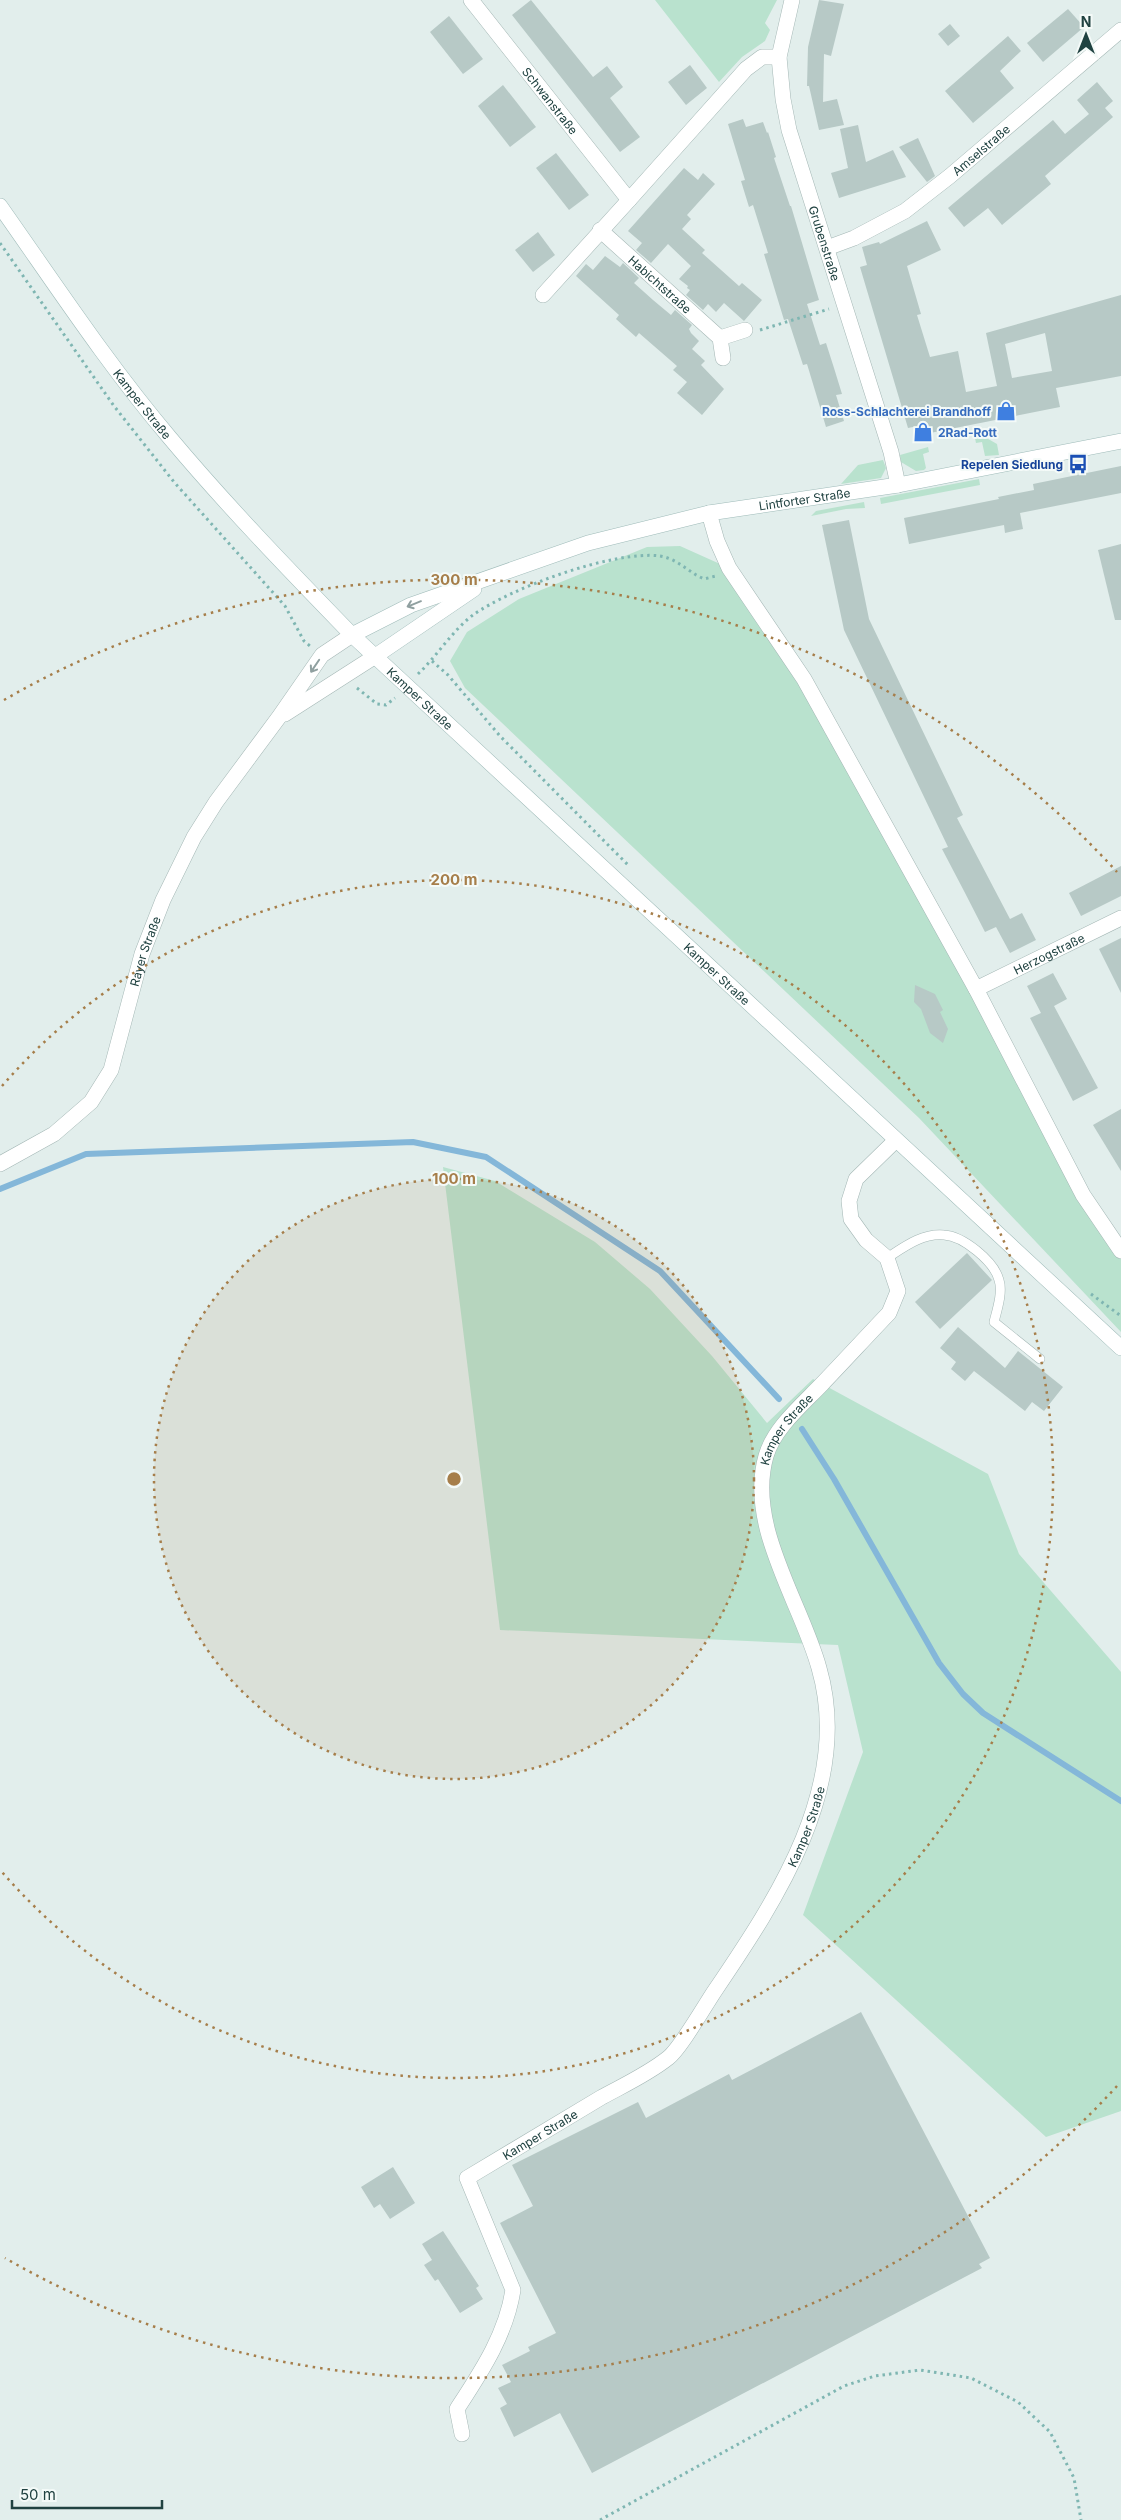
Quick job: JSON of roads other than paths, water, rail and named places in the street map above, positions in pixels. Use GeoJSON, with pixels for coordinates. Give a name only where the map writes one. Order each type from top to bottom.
{"type":"FeatureCollection","features":[{"type":"Feature","properties":{"kind":"street","name":"Schwanstraße"},"geometry":{"type":"LineString","coordinates":[[470,0],[629,200]]}},
{"type":"Feature","properties":{"kind":"street","name":"Grubenstraße"},"geometry":{"type":"LineString","coordinates":[[792,0],[779,57],[783,99],[789,130],[890,452],[898,484]]}},
{"type":"Feature","properties":{"kind":"street","name":"Amselstraße"},"geometry":{"type":"LineString","coordinates":[[827,248],[854,238],[905,211],[950,176],[1121,30]]}},
{"type":"Feature","properties":{"kind":"street"},"geometry":{"type":"LineString","coordinates":[[543,295],[746,69],[762,57],[779,57]]}},
{"type":"Feature","properties":{"kind":"street","name":"Kamper Straße"},"geometry":{"type":"LineString","coordinates":[[0,206],[80,319],[168,436],[252,532],[374,658],[1121,1348]]}},
{"type":"Feature","properties":{"kind":"street","name":"Habichtstraße"},"geometry":{"type":"LineString","coordinates":[[600,230],[720,338]]}},
{"type":"Feature","properties":{"kind":"street"},"geometry":{"type":"LineString","coordinates":[[723,358],[720,338],[745,330]]}},
{"type":"Feature","properties":{"kind":"street","name":"Lintforter Straße"},"geometry":{"type":"LineString","coordinates":[[352,635],[411,605],[588,544],[709,514],[898,484],[1121,441]]}},
{"type":"Feature","properties":{"kind":"street"},"geometry":{"type":"LineString","coordinates":[[709,514],[717,541],[729,568],[804,680],[976,989],[1083,1195],[1121,1252]]}},
{"type":"Feature","properties":{"kind":"street","name":"Lintforter Straße"},"geometry":{"type":"LineString","coordinates":[[374,658],[493,577]]}},
{"type":"Feature","properties":{"kind":"street","name":"Rayer Straße"},"geometry":{"type":"LineString","coordinates":[[2,1160],[54,1134],[90,1102],[110,1070],[142,954],[163,900],[194,837],[216,802],[279,718],[322,655],[352,635]]}},
{"type":"Feature","properties":{"kind":"street","name":"Rayer Straße"},"geometry":{"type":"LineString","coordinates":[[279,718],[374,658]]}},
{"type":"Feature","properties":{"kind":"street","name":"Herzogstraße"},"geometry":{"type":"LineString","coordinates":[[976,989],[1121,918]]}},
{"type":"Feature","properties":{"kind":"street"},"geometry":{"type":"LineString","coordinates":[[887,1258],[866,1240],[851,1219],[848,1201],[856,1179],[895,1141]]}},
{"type":"Feature","properties":{"kind":"street","name":"Kamper Straße"},"geometry":{"type":"LineString","coordinates":[[462,2434],[456,2409],[494,2349],[510,2307],[513,2290],[467,2178],[670,2057],[763,1917],[792,1864],[810,1816],[822,1776],[828,1741],[827,1700],[819,1666],[774,1549],[764,1511],[761,1480],[767,1453],[786,1422],[889,1313],[898,1291],[887,1258]]}},
{"type":"Feature","properties":{"kind":"lane"},"geometry":{"type":"LineString","coordinates":[[887,1258],[916,1240],[944,1235],[966,1243],[991,1264],[1000,1281],[994,1322],[1040,1359]]}},
{"type":"Feature","properties":{"kind":"waterway"},"geometry":{"type":"LineString","coordinates":[[0,1189],[86,1154],[413,1142],[486,1157],[660,1271],[779,1399]]}},
{"type":"Feature","properties":{"kind":"waterway"},"geometry":{"type":"LineString","coordinates":[[802,1429],[834,1479],[939,1663],[963,1694],[983,1713],[1121,1801]]}},
{"type":"Feature","properties":{"kind":"place","name":"Ross-Schlachterei Brandhoff"},"geometry":{"type":"Point","coordinates":[1006,411]}},
{"type":"Feature","properties":{"kind":"place","name":"2Rad-Rott"},"geometry":{"type":"Point","coordinates":[923,432]}},
{"type":"Feature","properties":{"kind":"place","name":"Repelen Siedlung"},"geometry":{"type":"Point","coordinates":[1078,464]}}]}
